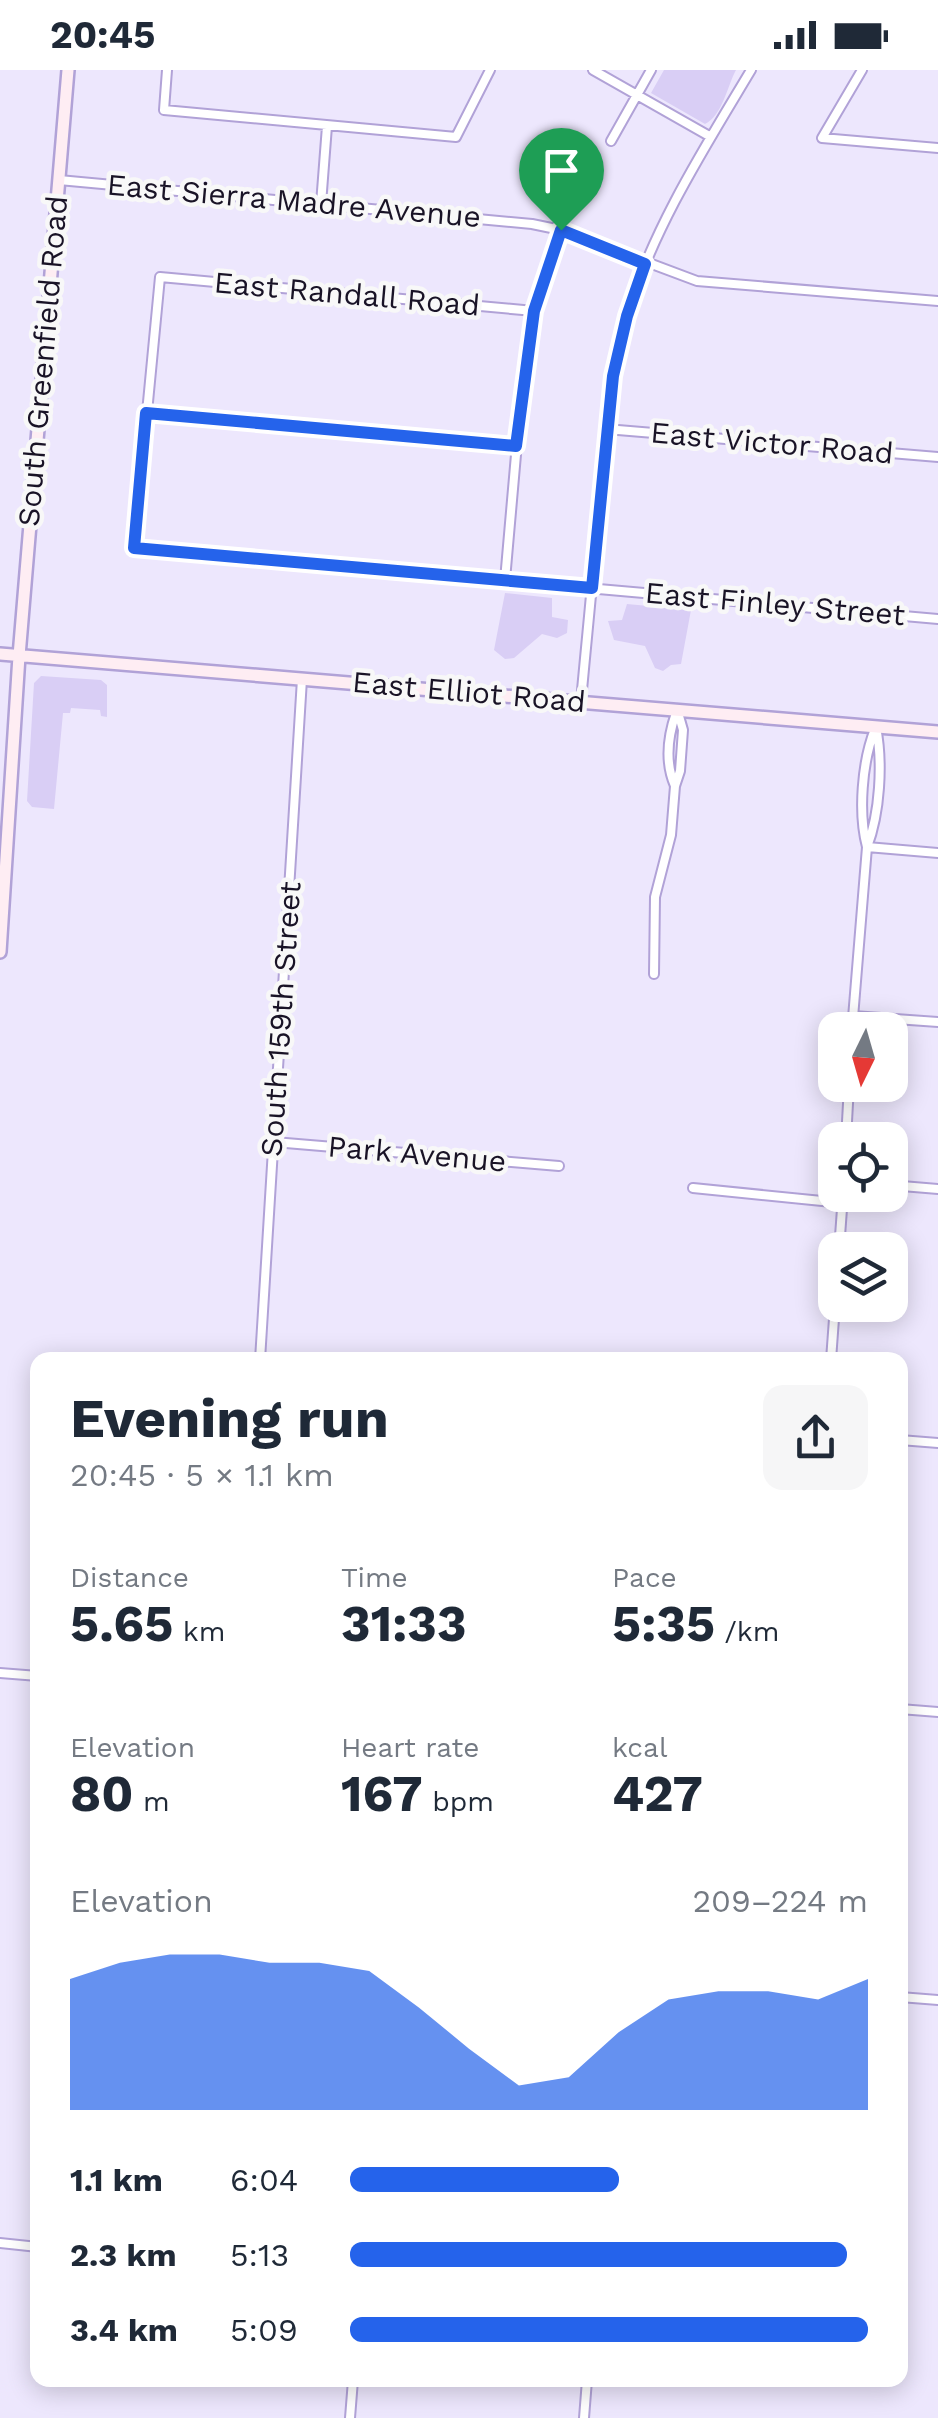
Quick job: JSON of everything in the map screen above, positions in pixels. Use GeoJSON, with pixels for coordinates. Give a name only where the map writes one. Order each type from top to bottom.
{"type":"FeatureCollection","features":[{"type":"Feature","properties":{"kind":"main road","name":"South Greenfield Road"},"geometry":{"type":"LineString","coordinates":[[0,952],[19,656],[68,70]]}},
{"type":"Feature","properties":{"kind":"main road","name":"East Elliot Road"},"geometry":{"type":"LineString","coordinates":[[0,654],[938,732]]}},
{"type":"Feature","properties":{"kind":"street"},"geometry":{"type":"LineString","coordinates":[[168,70],[164,110],[456,137],[490,70]]}},
{"type":"Feature","properties":{"kind":"street"},"geometry":{"type":"LineString","coordinates":[[594,70],[710,137]]}},
{"type":"Feature","properties":{"kind":"street"},"geometry":{"type":"LineString","coordinates":[[611,142],[651,70]]}},
{"type":"Feature","properties":{"kind":"street"},"geometry":{"type":"LineString","coordinates":[[581,701],[606,429],[627,316],[645,264],[710,137],[750,70]]}},
{"type":"Feature","properties":{"kind":"street"},"geometry":{"type":"LineString","coordinates":[[862,70],[822,138],[938,148]]}},
{"type":"Feature","properties":{"kind":"street"},"geometry":{"type":"LineString","coordinates":[[321,204],[327,126]]}},
{"type":"Feature","properties":{"kind":"street","name":"East Sierra Madre Avenue"},"geometry":{"type":"LineString","coordinates":[[59,180],[532,224],[561,230],[697,281],[938,301]]}},
{"type":"Feature","properties":{"kind":"street"},"geometry":{"type":"LineString","coordinates":[[505,580],[516,446],[534,311],[561,230]]}},
{"type":"Feature","properties":{"kind":"street","name":"East Randall Road"},"geometry":{"type":"LineString","coordinates":[[146,413],[160,277],[534,311]]}},
{"type":"Feature","properties":{"kind":"street"},"geometry":{"type":"LineString","coordinates":[[146,413],[516,446]]}},
{"type":"Feature","properties":{"kind":"street","name":"East Finley Street"},"geometry":{"type":"LineString","coordinates":[[146,413],[134,548],[938,618]]}},
{"type":"Feature","properties":{"kind":"street","name":"East Victor Road"},"geometry":{"type":"LineString","coordinates":[[606,429],[938,458]]}},
{"type":"Feature","properties":{"kind":"street","name":"South 159th Street"},"geometry":{"type":"LineString","coordinates":[[261,1352],[302,678]]}},
{"type":"Feature","properties":{"kind":"street"},"geometry":{"type":"LineString","coordinates":[[654,974],[654,898],[672,835],[674,786],[680,771],[684,730],[678,709]]}},
{"type":"Feature","properties":{"kind":"street"},"geometry":{"type":"LineString","coordinates":[[853,1012],[867,847],[862,830],[868,748],[876,727]]}},
{"type":"Feature","properties":{"kind":"street"},"geometry":{"type":"LineString","coordinates":[[867,847],[938,854]]}},
{"type":"Feature","properties":{"kind":"street"},"geometry":{"type":"LineString","coordinates":[[908,1020],[938,1022]]}},
{"type":"Feature","properties":{"kind":"street","name":"Park Avenue"},"geometry":{"type":"LineString","coordinates":[[274,1142],[559,1166]]}},
{"type":"Feature","properties":{"kind":"street"},"geometry":{"type":"LineString","coordinates":[[908,1187],[938,1189]]}},
{"type":"Feature","properties":{"kind":"street"},"geometry":{"type":"LineString","coordinates":[[693,1188],[818,1197]]}},
{"type":"Feature","properties":{"kind":"street"},"geometry":{"type":"LineString","coordinates":[[832,1352],[834,1322]]}},
{"type":"Feature","properties":{"kind":"street"},"geometry":{"type":"LineString","coordinates":[[908,1441],[938,1443]]}},
{"type":"Feature","properties":{"kind":"street"},"geometry":{"type":"LineString","coordinates":[[0,1673],[30,1675]]}},
{"type":"Feature","properties":{"kind":"street"},"geometry":{"type":"LineString","coordinates":[[908,1710],[938,1712]]}},
{"type":"Feature","properties":{"kind":"street"},"geometry":{"type":"LineString","coordinates":[[908,1998],[938,2000]]}},
{"type":"Feature","properties":{"kind":"street"},"geometry":{"type":"LineString","coordinates":[[0,2244],[30,2246]]}},
{"type":"Feature","properties":{"kind":"street"},"geometry":{"type":"LineString","coordinates":[[350,2418],[352,2387]]}},
{"type":"Feature","properties":{"kind":"street"},"geometry":{"type":"LineString","coordinates":[[584,2418],[586,2387]]}},
{"type":"Feature","properties":{"kind":"shaded area"},"geometry":{"type":"Polygon","coordinates":[[[664,70],[736,70],[720,108],[705,124],[651,93],[664,70]]]}},
{"type":"Feature","properties":{"kind":"shaded area"},"geometry":{"type":"Polygon","coordinates":[[[505,593],[552,598],[552,617],[568,620],[567,633],[557,638],[542,634],[514,658],[505,659],[494,650],[505,593]]]}},
{"type":"Feature","properties":{"kind":"shaded area"},"geometry":{"type":"Polygon","coordinates":[[[627,604],[691,610],[681,664],[663,671],[655,668],[645,646],[614,640],[608,621],[622,620],[627,604]]]}},
{"type":"Feature","properties":{"kind":"shaded area"},"geometry":{"type":"Polygon","coordinates":[[[41,676],[101,680],[107,685],[107,717],[101,716],[100,710],[71,708],[70,713],[63,713],[54,809],[32,807],[27,801],[34,683],[41,676]]]}},
{"type":"Feature","properties":{"kind":"route"},"geometry":{"type":"LineString","coordinates":[[561,230],[645,264],[627,316],[613,376],[592,588],[134,548],[146,413],[516,446],[534,311],[561,230]]}}]}
